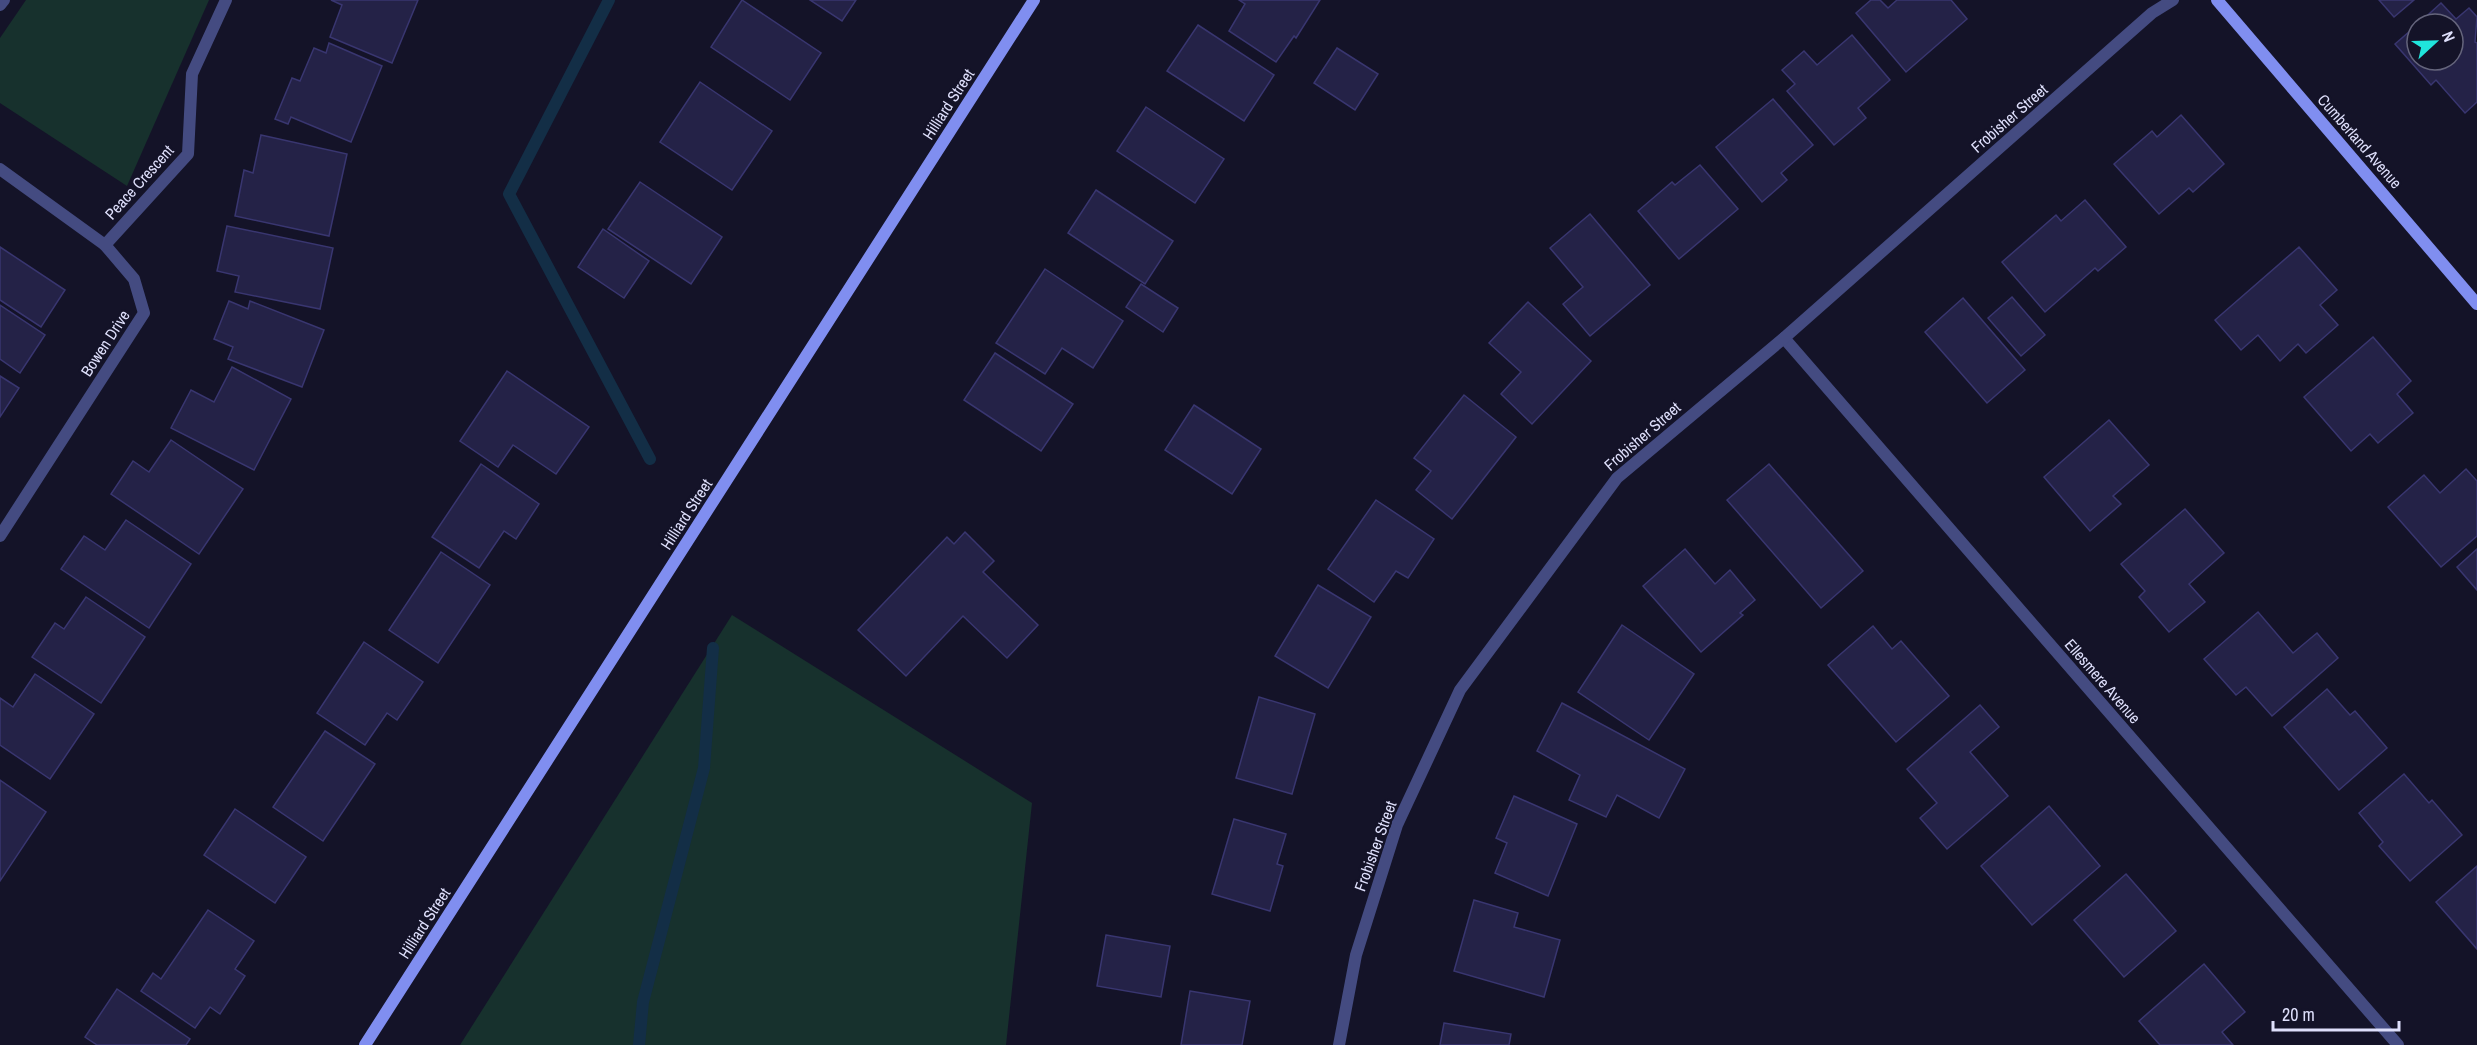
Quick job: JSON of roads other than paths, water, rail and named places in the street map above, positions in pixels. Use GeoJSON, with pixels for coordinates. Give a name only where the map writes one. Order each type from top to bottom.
{"type":"FeatureCollection","features":[{"type":"Feature","properties":{"kind":"street"},"geometry":{"type":"LineString","coordinates":[[0,5],[4,0]]}},
{"type":"Feature","properties":{"kind":"street","name":"Peace Crescent"},"geometry":{"type":"LineString","coordinates":[[105,245],[188,154],[192,74],[226,0]]}},
{"type":"Feature","properties":{"kind":"street","name":"Hilliard Street"},"geometry":{"type":"LineString","coordinates":[[365,1045],[1034,0]]}},
{"type":"Feature","properties":{"kind":"street","name":"Frobisher Street"},"geometry":{"type":"LineString","coordinates":[[1339,1045],[1356,955],[1397,825],[1460,690],[1617,478],[1784,338],[2152,13],[2172,0]]}},
{"type":"Feature","properties":{"kind":"street","name":"Cumberland Avenue"},"geometry":{"type":"LineString","coordinates":[[2217,0],[2477,304]]}},
{"type":"Feature","properties":{"kind":"street","name":"Bowen Drive"},"geometry":{"type":"LineString","coordinates":[[0,169],[105,245],[134,279],[144,313],[0,536]]}},
{"type":"Feature","properties":{"kind":"street","name":"Ellesmere Avenue"},"geometry":{"type":"LineString","coordinates":[[1784,338],[2398,1045]]}},
{"type":"Feature","properties":{"kind":"waterway"},"geometry":{"type":"LineString","coordinates":[[609,0],[509,194],[650,459]]}},
{"type":"Feature","properties":{"kind":"waterway"},"geometry":{"type":"LineString","coordinates":[[639,1045],[643,1002],[704,768],[713,648]]}}]}
